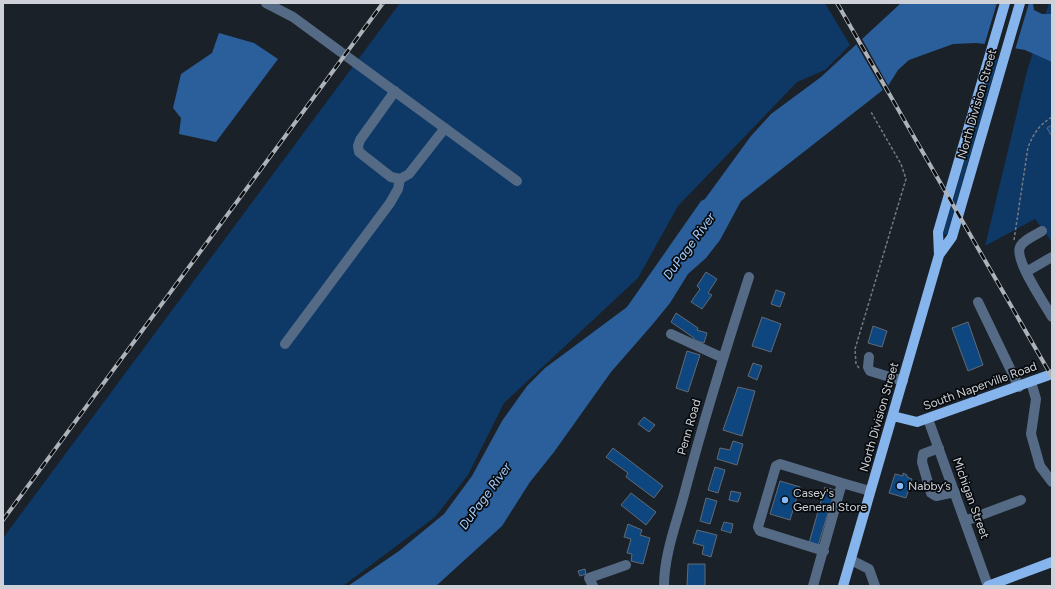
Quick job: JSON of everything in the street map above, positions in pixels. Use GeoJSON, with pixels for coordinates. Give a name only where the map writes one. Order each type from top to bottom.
{"type":"FeatureCollection","features":[{"type":"Feature","properties":{"kind":"main road","name":"North Division Street"},"geometry":{"type":"LineString","coordinates":[[843,586],[939,255],[938,232],[1005,3]]}},
{"type":"Feature","properties":{"kind":"main road","name":"North Division Street"},"geometry":{"type":"LineString","coordinates":[[939,255],[952,237],[1020,3]]}},
{"type":"Feature","properties":{"kind":"main road","name":"South Naperville Road"},"geometry":{"type":"LineString","coordinates":[[893,416],[917,422],[1052,374]]}},
{"type":"Feature","properties":{"kind":"main road"},"geometry":{"type":"LineString","coordinates":[[994,585],[1052,562]]}},
{"type":"Feature","properties":{"kind":"street"},"geometry":{"type":"LineString","coordinates":[[266,3],[293,17],[517,181]]}},
{"type":"Feature","properties":{"kind":"street"},"geometry":{"type":"LineString","coordinates":[[395,92],[360,140],[358,146],[359,152],[391,177],[400,179],[409,174],[445,128]]}},
{"type":"Feature","properties":{"kind":"street"},"geometry":{"type":"LineString","coordinates":[[285,344],[390,203],[398,189],[400,179]]}},
{"type":"Feature","properties":{"kind":"street"},"geometry":{"type":"LineString","coordinates":[[1042,230],[1023,243],[1019,253],[1026,272],[1052,317]]}},
{"type":"Feature","properties":{"kind":"street"},"geometry":{"type":"LineString","coordinates":[[1026,272],[1052,257]]}},
{"type":"Feature","properties":{"kind":"street","name":"Penn Road"},"geometry":{"type":"LineString","coordinates":[[664,586],[668,554],[723,358],[749,278]]}},
{"type":"Feature","properties":{"kind":"street"},"geometry":{"type":"LineString","coordinates":[[978,302],[1018,387]]}},
{"type":"Feature","properties":{"kind":"street"},"geometry":{"type":"LineString","coordinates":[[671,334],[723,358]]}},
{"type":"Feature","properties":{"kind":"street"},"geometry":{"type":"LineString","coordinates":[[869,357],[868,367],[870,371],[903,381]]}},
{"type":"Feature","properties":{"kind":"street"},"geometry":{"type":"LineString","coordinates":[[1031,382],[1036,399],[1031,434],[1040,466],[1052,482]]}},
{"type":"Feature","properties":{"kind":"street","name":"Michigan Street"},"geometry":{"type":"LineString","coordinates":[[928,419],[965,521],[994,585]]}},
{"type":"Feature","properties":{"kind":"street"},"geometry":{"type":"LineString","coordinates":[[939,448],[923,454],[922,462],[931,493],[936,496],[955,492]]}},
{"type":"Feature","properties":{"kind":"street"},"geometry":{"type":"LineString","coordinates":[[824,551],[760,531],[758,527],[776,466],[780,464],[842,484],[870,491]]}},
{"type":"Feature","properties":{"kind":"street"},"geometry":{"type":"LineString","coordinates":[[813,586],[842,484]]}},
{"type":"Feature","properties":{"kind":"street"},"geometry":{"type":"LineString","coordinates":[[965,521],[1021,500]]}},
{"type":"Feature","properties":{"kind":"street"},"geometry":{"type":"LineString","coordinates":[[851,560],[869,569],[875,586]]}},
{"type":"Feature","properties":{"kind":"street"},"geometry":{"type":"LineString","coordinates":[[593,586],[590,578],[626,565]]}},
{"type":"Feature","properties":{"kind":"path"},"geometry":{"type":"LineString","coordinates":[[870,371],[860,370],[856,364],[855,349],[906,179],[901,164],[871,112]]}},
{"type":"Feature","properties":{"kind":"path"},"geometry":{"type":"LineString","coordinates":[[1019,253],[1013,238],[1028,147],[1034,133],[1042,123],[1052,117]]}},
{"type":"Feature","properties":{"kind":"shaded area"},"geometry":{"type":"Polygon","coordinates":[[[400,3],[825,3],[850,45],[825,70],[797,82],[678,206],[638,278],[504,403],[468,475],[435,517],[343,586],[3,586],[3,538],[400,3]]]}},
{"type":"Feature","properties":{"kind":"shaded area"},"geometry":{"type":"Polygon","coordinates":[[[1049,3],[1052,3],[1052,242],[1035,219],[985,246],[1027,71],[1049,3]]]}},
{"type":"Feature","properties":{"kind":"shaded area"},"geometry":{"type":"Polygon","coordinates":[[[995,58],[998,59],[947,235],[943,234],[995,58]]]}},
{"type":"Feature","properties":{"kind":"water","name":"DuPage River"},"geometry":{"type":"Polygon","coordinates":[[[901,3],[1033,3],[1034,10],[1042,14],[1052,14],[1052,62],[1025,50],[976,43],[953,44],[909,60],[898,70],[888,86],[741,201],[720,240],[706,258],[688,274],[670,303],[611,372],[554,452],[530,482],[502,526],[436,586],[348,586],[399,551],[444,514],[472,476],[502,421],[527,386],[545,368],[627,307],[701,201],[705,199],[751,136],[771,114],[821,77],[901,3]]]}},
{"type":"Feature","properties":{"kind":"water"},"geometry":{"type":"Polygon","coordinates":[[[219,33],[254,43],[278,59],[216,142],[179,134],[181,118],[173,108],[181,74],[212,53],[219,33]]]}},
{"type":"Feature","properties":{"kind":"pier"},"geometry":{"type":"Polygon","coordinates":[[[997,3],[1029,3],[1015,50],[984,46],[997,3]]]}},
{"type":"Feature","properties":{"kind":"pier"},"geometry":{"type":"Polygon","coordinates":[[[861,37],[889,87],[884,92],[855,42],[861,37]]]}},
{"type":"Feature","properties":{"kind":"building"},"geometry":{"type":"Polygon","coordinates":[[[1052,125],[1052,134],[1051,135],[1047,128],[1052,125]]]}},
{"type":"Feature","properties":{"kind":"building"},"geometry":{"type":"Polygon","coordinates":[[[706,272],[717,279],[708,293],[712,295],[702,309],[691,302],[700,289],[697,286],[706,272]]]}},
{"type":"Feature","properties":{"kind":"building"},"geometry":{"type":"Polygon","coordinates":[[[776,290],[785,293],[780,307],[771,304],[776,290]]]}},
{"type":"Feature","properties":{"kind":"building"},"geometry":{"type":"Polygon","coordinates":[[[676,313],[698,328],[697,330],[707,333],[704,343],[694,340],[694,338],[671,322],[676,313]]]}},
{"type":"Feature","properties":{"kind":"building"},"geometry":{"type":"Polygon","coordinates":[[[762,317],[781,324],[771,352],[752,346],[762,317]]]}},
{"type":"Feature","properties":{"kind":"building"},"geometry":{"type":"Polygon","coordinates":[[[968,322],[983,365],[968,371],[952,328],[968,322]]]}},
{"type":"Feature","properties":{"kind":"building"},"geometry":{"type":"Polygon","coordinates":[[[873,326],[887,331],[882,347],[868,343],[873,326]]]}},
{"type":"Feature","properties":{"kind":"building"},"geometry":{"type":"Polygon","coordinates":[[[687,351],[700,355],[688,392],[676,388],[687,351]]]}},
{"type":"Feature","properties":{"kind":"building"},"geometry":{"type":"Polygon","coordinates":[[[753,363],[762,366],[757,380],[748,376],[753,363]]]}},
{"type":"Feature","properties":{"kind":"building"},"geometry":{"type":"Polygon","coordinates":[[[738,387],[755,391],[742,436],[723,430],[738,387]]]}},
{"type":"Feature","properties":{"kind":"building"},"geometry":{"type":"Polygon","coordinates":[[[644,417],[655,425],[649,432],[638,424],[644,417]]]}},
{"type":"Feature","properties":{"kind":"building"},"geometry":{"type":"Polygon","coordinates":[[[733,441],[743,444],[737,465],[717,459],[720,448],[730,450],[733,441]]]}},
{"type":"Feature","properties":{"kind":"building"},"geometry":{"type":"Polygon","coordinates":[[[613,448],[663,486],[654,498],[626,477],[628,473],[606,457],[613,448]]]}},
{"type":"Feature","properties":{"kind":"building"},"geometry":{"type":"Polygon","coordinates":[[[715,467],[725,470],[718,493],[708,490],[715,467]]]}},
{"type":"Feature","properties":{"kind":"building","name":"Nabby’s"},"geometry":{"type":"Polygon","coordinates":[[[903,473],[912,479],[906,498],[889,493],[895,474],[903,476],[903,473]]]}},
{"type":"Feature","properties":{"kind":"building","name":"Casey's General Store"},"geometry":{"type":"Polygon","coordinates":[[[780,481],[800,487],[790,520],[770,514],[780,481]]]}},
{"type":"Feature","properties":{"kind":"building","name":"Casey's General Store"},"geometry":{"type":"Polygon","coordinates":[[[825,487],[835,490],[818,546],[809,543],[825,487]]]}},
{"type":"Feature","properties":{"kind":"building"},"geometry":{"type":"Polygon","coordinates":[[[731,491],[741,493],[738,502],[729,500],[731,491]]]}},
{"type":"Feature","properties":{"kind":"building"},"geometry":{"type":"Polygon","coordinates":[[[631,493],[656,512],[646,525],[621,505],[631,493]]]}},
{"type":"Feature","properties":{"kind":"building"},"geometry":{"type":"Polygon","coordinates":[[[706,498],[717,501],[710,524],[700,521],[706,498]]]}},
{"type":"Feature","properties":{"kind":"building"},"geometry":{"type":"Polygon","coordinates":[[[724,522],[733,524],[731,533],[721,530],[724,522]]]}},
{"type":"Feature","properties":{"kind":"building"},"geometry":{"type":"Polygon","coordinates":[[[628,524],[642,530],[640,535],[650,538],[643,564],[631,561],[632,554],[627,553],[631,539],[624,537],[628,524]]]}},
{"type":"Feature","properties":{"kind":"building"},"geometry":{"type":"Polygon","coordinates":[[[697,530],[717,535],[711,557],[702,554],[704,546],[693,543],[697,530]]]}},
{"type":"Feature","properties":{"kind":"building"},"geometry":{"type":"Polygon","coordinates":[[[688,564],[705,564],[705,586],[687,586],[688,564]]]}},
{"type":"Feature","properties":{"kind":"building"},"geometry":{"type":"Polygon","coordinates":[[[585,569],[586,574],[580,576],[578,571],[585,569]]]}},
{"type":"Feature","properties":{"kind":"railway"},"geometry":{"type":"LineString","coordinates":[[3,520],[383,3]]}},
{"type":"Feature","properties":{"kind":"railway"},"geometry":{"type":"LineString","coordinates":[[837,3],[1052,377]]}},
{"type":"Feature","properties":{"kind":"place","name":"Nabby’s"},"geometry":{"type":"Point","coordinates":[900,486]}},
{"type":"Feature","properties":{"kind":"place","name":"Casey's General Store"},"geometry":{"type":"Point","coordinates":[785,500]}}]}
